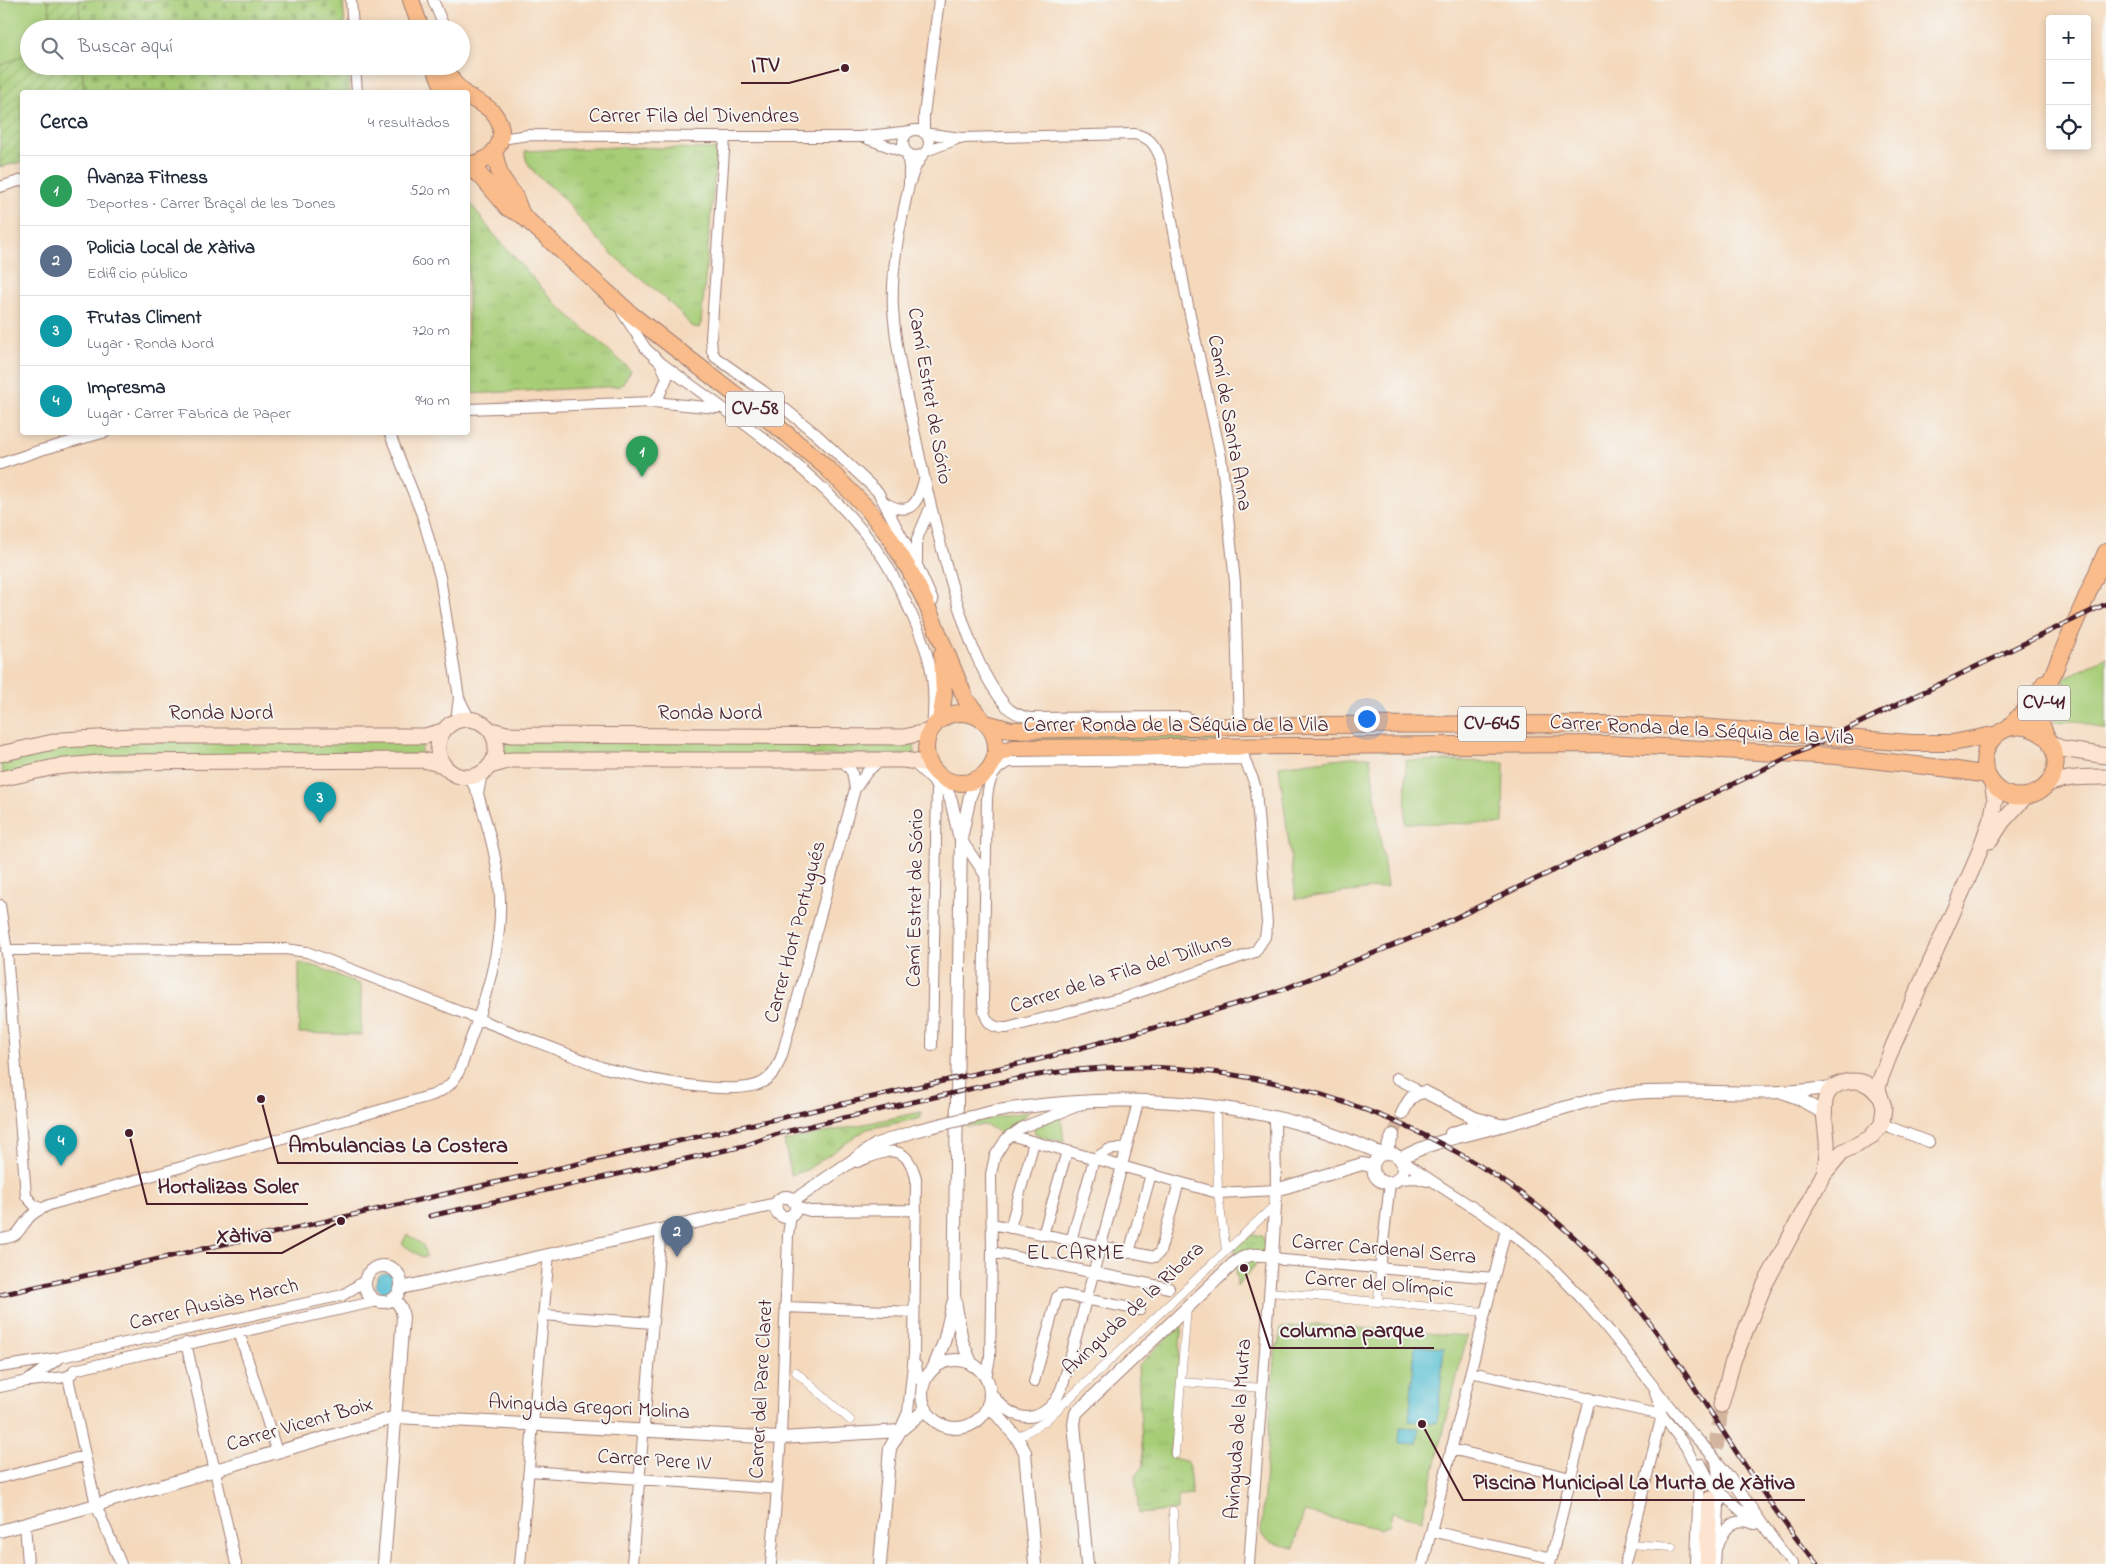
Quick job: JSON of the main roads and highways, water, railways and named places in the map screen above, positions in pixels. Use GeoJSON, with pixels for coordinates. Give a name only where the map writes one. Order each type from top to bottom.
{"type":"FeatureCollection","features":[{"type":"Feature","properties":{"kind":"main road"},"geometry":{"type":"LineString","coordinates":[[411,0],[419,20]]}},
{"type":"Feature","properties":{"kind":"main road","name":"CV-58"},"geometry":{"type":"LineString","coordinates":[[471,100],[493,112],[498,120],[500,175],[515,197],[522,215]]}},
{"type":"Feature","properties":{"kind":"main road","name":"CV-58"},"geometry":{"type":"LineString","coordinates":[[470,164],[483,161],[499,140]]}},
{"type":"Feature","properties":{"kind":"main road","name":"CV-58"},"geometry":{"type":"LineString","coordinates":[[470,167],[480,175],[508,208],[522,215],[657,336],[788,435],[852,492],[877,520],[898,550],[920,588],[966,700],[985,722]]}},
{"type":"Feature","properties":{"kind":"main road","name":"CV-41"},"geometry":{"type":"LineString","coordinates":[[2049,741],[2041,728],[2041,710],[2056,666],[2106,552]]}},
{"type":"Feature","properties":{"kind":"main road","name":"CV-58"},"geometry":{"type":"LineString","coordinates":[[934,726],[944,685],[941,642]]}},
{"type":"Feature","properties":{"kind":"main road","name":"CV-41"},"geometry":{"type":"LineString","coordinates":[[2004,731],[2029,706],[2056,666]]}},
{"type":"Feature","properties":{"kind":"main road","name":"CV-645"},"geometry":{"type":"LineString","coordinates":[[934,726],[948,715],[958,713],[969,714],[985,722]]}},
{"type":"Feature","properties":{"kind":"main road","name":"CV-645"},"geometry":{"type":"LineString","coordinates":[[443,730],[462,719],[477,720],[491,730]]}},
{"type":"Feature","properties":{"kind":"main road"},"geometry":{"type":"LineString","coordinates":[[443,730],[437,748],[439,757],[443,765],[450,772],[459,776],[480,772],[512,760],[880,760],[912,762],[934,770],[950,781],[961,783],[972,781],[982,775],[992,764],[1001,759],[992,733],[985,722]]}},
{"type":"Feature","properties":{"kind":"main road","name":"Carrer Ronda de la Séquia de la Vila"},"geometry":{"type":"LineString","coordinates":[[985,722],[1011,730],[1441,724],[1638,724],[1920,743],[1952,743],[2004,731]]}},
{"type":"Feature","properties":{"kind":"main road"},"geometry":{"type":"LineString","coordinates":[[934,726],[926,742],[926,753],[934,770]]}},
{"type":"Feature","properties":{"kind":"main road","name":"Ronda Nord"},"geometry":{"type":"LineString","coordinates":[[491,730],[511,735],[904,737],[934,726]]}},
{"type":"Feature","properties":{"kind":"main road","name":"CV-645"},"geometry":{"type":"LineString","coordinates":[[2004,731],[2020,726],[2031,727],[2041,732],[2049,741],[2062,749],[2106,756]]}},
{"type":"Feature","properties":{"kind":"main road","name":"Ronda Nord"},"geometry":{"type":"LineString","coordinates":[[0,754],[62,740],[134,736],[426,736],[443,730]]}},
{"type":"Feature","properties":{"kind":"main road"},"geometry":{"type":"LineString","coordinates":[[480,772],[496,748],[491,730]]}},
{"type":"Feature","properties":{"kind":"main road"},"geometry":{"type":"LineString","coordinates":[[1721,1406],[1733,1361],[1764,1286],[1823,1175],[1842,1152],[1877,1132],[1882,1124],[1884,1107],[1878,1089],[1880,1080],[1893,1046],[1975,863],[1992,816],[1995,800],[1985,766],[1985,755],[1988,746],[2004,731]]}},
{"type":"Feature","properties":{"kind":"main road"},"geometry":{"type":"LineString","coordinates":[[2048,784],[2054,774],[2056,763],[2055,752],[2049,741]]}},
{"type":"Feature","properties":{"kind":"main road","name":"Carrer Ronda de la Séquia de la Vila"},"geometry":{"type":"LineString","coordinates":[[1001,759],[1013,748],[1243,753],[1563,744],[1677,747],[1836,756],[1952,769],[1990,779]]}},
{"type":"Feature","properties":{"kind":"main road"},"geometry":{"type":"LineString","coordinates":[[0,779],[56,768],[109,762],[424,760],[443,765]]}},
{"type":"Feature","properties":{"kind":"main road","name":"CV-645"},"geometry":{"type":"LineString","coordinates":[[1990,779],[2007,794],[2025,797]]}},
{"type":"Feature","properties":{"kind":"main road"},"geometry":{"type":"LineString","coordinates":[[1975,863],[2003,821],[2025,797],[2033,795],[2048,784],[2068,779],[2104,779]]}},
{"type":"Feature","properties":{"kind":"main road"},"geometry":{"type":"LineString","coordinates":[[1856,1081],[1869,1074],[1893,1046]]}},
{"type":"Feature","properties":{"kind":"main road"},"geometry":{"type":"LineString","coordinates":[[1823,1175],[1828,1144],[1824,1119],[1826,1098],[1837,1086],[1846,1082],[1856,1081],[1867,1084],[1881,1098]]}},
{"type":"Feature","properties":{"kind":"main road"},"geometry":{"type":"LineString","coordinates":[[1824,1119],[1836,1137],[1853,1142],[1862,1141]]}},
{"type":"Feature","properties":{"kind":"main road"},"geometry":{"type":"LineString","coordinates":[[1712,1561],[1715,1495]]}},
{"type":"Feature","properties":{"kind":"water"},"geometry":{"type":"Polygon","coordinates":[[[382,1273],[390,1273],[396,1279],[396,1287],[390,1293],[382,1293],[376,1287],[376,1279],[382,1273]]]}},
{"type":"Feature","properties":{"kind":"water"},"geometry":{"type":"Polygon","coordinates":[[[1415,1346],[1444,1348],[1437,1423],[1409,1421],[1415,1346]]]}},
{"type":"Feature","properties":{"kind":"water"},"geometry":{"type":"Polygon","coordinates":[[[1400,1427],[1419,1428],[1417,1444],[1399,1443],[1400,1427]]]}},
{"type":"Feature","properties":{"kind":"tunnel"},"geometry":{"type":"LineString","coordinates":[[1393,1135],[1402,1114]]}},
{"type":"Feature","properties":{"kind":"tunnel"},"geometry":{"type":"LineString","coordinates":[[1711,1495],[1721,1405]]}},
{"type":"Feature","properties":{"kind":"railway"},"geometry":{"type":"LineString","coordinates":[[0,1295],[1040,1059],[1183,1020],[1284,989],[1424,933],[2106,604]]}},
{"type":"Feature","properties":{"kind":"railway"},"geometry":{"type":"LineString","coordinates":[[430,1216],[744,1146],[780,1133],[977,1087],[1043,1074],[1077,1070],[1152,1067],[1228,1074],[1303,1090],[1376,1114],[1446,1146],[1511,1186],[1570,1234],[1622,1288],[1648,1321],[1673,1355],[1766,1497],[1817,1564]]}},
{"type":"Feature","properties":{"kind":"place","name":"ITV"},"geometry":{"type":"Point","coordinates":[845,68]}},
{"type":"Feature","properties":{"kind":"place","name":"Avanza Fitness"},"geometry":{"type":"Point","coordinates":[642,477]}},
{"type":"Feature","properties":{"kind":"place","name":"Frutas Climent"},"geometry":{"type":"Point","coordinates":[320,823]}},
{"type":"Feature","properties":{"kind":"place","name":"Ambulancias La Costera"},"geometry":{"type":"Point","coordinates":[261,1099]}},
{"type":"Feature","properties":{"kind":"place","name":"Hortalizas Soler"},"geometry":{"type":"Point","coordinates":[129,1133]}},
{"type":"Feature","properties":{"kind":"place","name":"Impresma"},"geometry":{"type":"Point","coordinates":[61,1166]}},
{"type":"Feature","properties":{"kind":"place","name":"Xàtiva"},"geometry":{"type":"Point","coordinates":[341,1221]}},
{"type":"Feature","properties":{"kind":"place","name":"Policia Local de Xàtiva"},"geometry":{"type":"Point","coordinates":[677,1257]}},
{"type":"Feature","properties":{"kind":"place","name":"columna parque"},"geometry":{"type":"Point","coordinates":[1244,1268]}},
{"type":"Feature","properties":{"kind":"place","name":"Piscina Municipal La Murta de Xàtiva"},"geometry":{"type":"Point","coordinates":[1422,1424]}},
{"type":"Feature","properties":{"kind":"district","name":"EL CARME"},"geometry":{"type":"Point","coordinates":[1076,1254]}}]}
